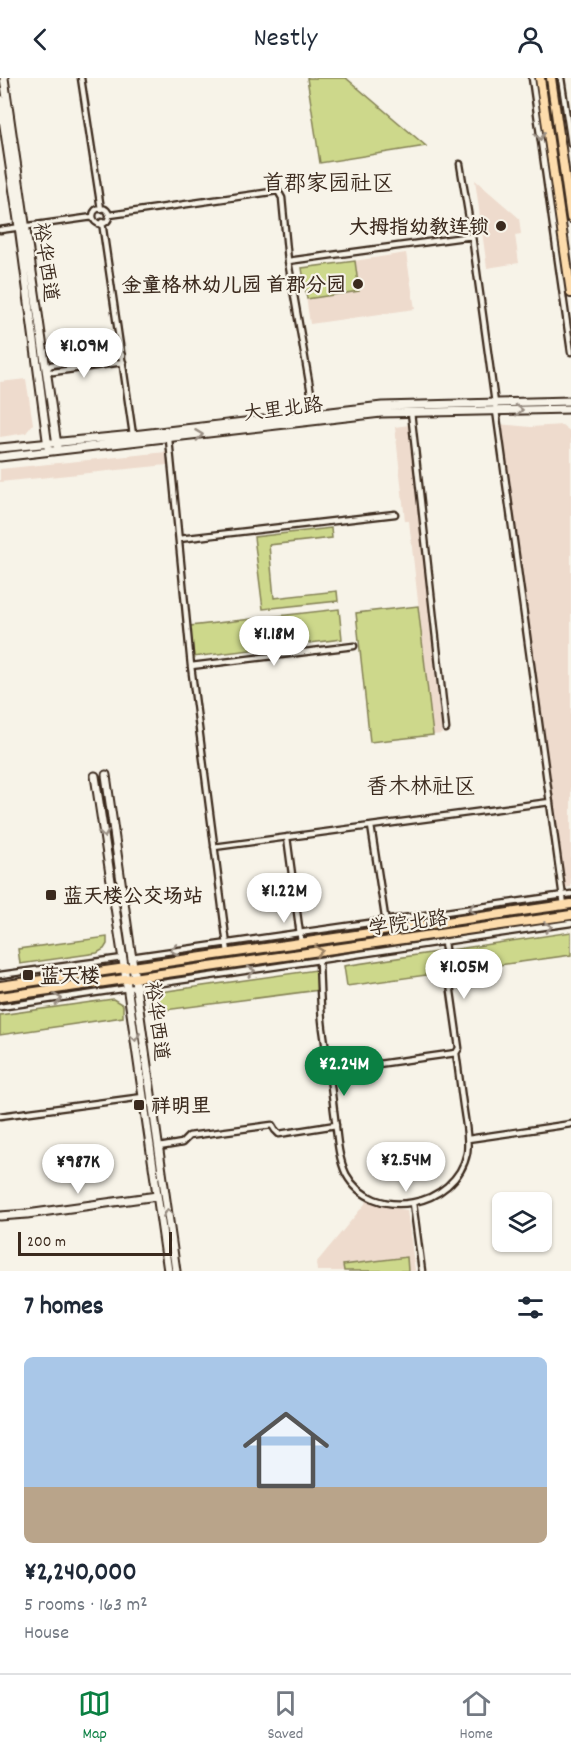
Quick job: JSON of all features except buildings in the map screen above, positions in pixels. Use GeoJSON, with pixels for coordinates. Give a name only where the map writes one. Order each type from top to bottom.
{"type":"FeatureCollection","features":[{"type":"Feature","properties":{"kind":"main road","name":"裕华西道"},"geometry":{"type":"LineString","coordinates":[[4,78],[53,447]]}},
{"type":"Feature","properties":{"kind":"main road"},"geometry":{"type":"LineString","coordinates":[[540,78],[571,293]]}},
{"type":"Feature","properties":{"kind":"main road"},"geometry":{"type":"LineString","coordinates":[[551,78],[571,218]]}},
{"type":"Feature","properties":{"kind":"main road","name":"裕华西道"},"geometry":{"type":"LineString","coordinates":[[0,99],[46,370],[53,447]]}},
{"type":"Feature","properties":{"kind":"main road","name":"大里北路"},"geometry":{"type":"LineString","coordinates":[[0,448],[53,447],[169,439],[382,406],[571,400]]}},
{"type":"Feature","properties":{"kind":"main road","name":"大里北路"},"geometry":{"type":"LineString","coordinates":[[0,457],[133,435],[315,417],[411,412],[571,409]]}},
{"type":"Feature","properties":{"kind":"main road","name":"裕华西道"},"geometry":{"type":"LineString","coordinates":[[106,775],[136,977],[155,1148],[176,1271]]}},
{"type":"Feature","properties":{"kind":"main road","name":"裕华西道"},"geometry":{"type":"LineString","coordinates":[[95,776],[143,1097],[155,1148],[157,1196],[168,1271]]}},
{"type":"Feature","properties":{"kind":"main road","name":"学院北路"},"geometry":{"type":"LineString","coordinates":[[0,986],[568,904]]}},
{"type":"Feature","properties":{"kind":"main road","name":"学院北路"},"geometry":{"type":"LineString","coordinates":[[0,997],[571,915]]}},
{"type":"Feature","properties":{"kind":"main road"},"geometry":{"type":"LineString","coordinates":[[387,930],[388,941]]}},
{"type":"Feature","properties":{"kind":"main road"},"geometry":{"type":"LineString","coordinates":[[0,1216],[157,1196]]}},
{"type":"Feature","properties":{"kind":"street"},"geometry":{"type":"LineString","coordinates":[[81,78],[101,209]]}},
{"type":"Feature","properties":{"kind":"street"},"geometry":{"type":"LineString","coordinates":[[532,78],[571,352]]}},
{"type":"Feature","properties":{"kind":"street"},"geometry":{"type":"LineString","coordinates":[[561,78],[571,144]]}},
{"type":"Feature","properties":{"kind":"street"},"geometry":{"type":"LineString","coordinates":[[460,164],[472,236],[563,895],[568,904]]}},
{"type":"Feature","properties":{"kind":"street"},"geometry":{"type":"LineString","coordinates":[[110,214],[278,190],[282,198],[288,261],[315,417]]}},
{"type":"Feature","properties":{"kind":"street"},"geometry":{"type":"LineString","coordinates":[[93,217],[95,212],[101,209],[107,210],[110,214]]}},
{"type":"Feature","properties":{"kind":"street"},"geometry":{"type":"LineString","coordinates":[[93,217],[96,222],[102,222],[108,220],[110,214]]}},
{"type":"Feature","properties":{"kind":"street"},"geometry":{"type":"LineString","coordinates":[[0,230],[93,217]]}},
{"type":"Feature","properties":{"kind":"street"},"geometry":{"type":"LineString","coordinates":[[102,222],[133,435]]}},
{"type":"Feature","properties":{"kind":"street"},"geometry":{"type":"LineString","coordinates":[[288,261],[472,236]]}},
{"type":"Feature","properties":{"kind":"street"},"geometry":{"type":"LineString","coordinates":[[46,370],[51,366],[122,355]]}},
{"type":"Feature","properties":{"kind":"street"},"geometry":{"type":"LineString","coordinates":[[46,370],[53,372],[123,362]]}},
{"type":"Feature","properties":{"kind":"street"},"geometry":{"type":"LineString","coordinates":[[411,412],[447,729]]}},
{"type":"Feature","properties":{"kind":"street"},"geometry":{"type":"LineString","coordinates":[[169,439],[191,666],[228,953]]}},
{"type":"Feature","properties":{"kind":"street"},"geometry":{"type":"LineString","coordinates":[[179,539],[395,514]]}},
{"type":"Feature","properties":{"kind":"street"},"geometry":{"type":"LineString","coordinates":[[191,666],[354,646]]}},
{"type":"Feature","properties":{"kind":"street"},"geometry":{"type":"LineString","coordinates":[[214,847],[550,802]]}},
{"type":"Feature","properties":{"kind":"street"},"geometry":{"type":"LineString","coordinates":[[371,826],[387,930]]}},
{"type":"Feature","properties":{"kind":"street"},"geometry":{"type":"LineString","coordinates":[[287,837],[302,942]]}},
{"type":"Feature","properties":{"kind":"street"},"geometry":{"type":"LineString","coordinates":[[0,975],[571,894]]}},
{"type":"Feature","properties":{"kind":"street"},"geometry":{"type":"LineString","coordinates":[[0,1007],[571,924]]}},
{"type":"Feature","properties":{"kind":"street"},"geometry":{"type":"LineString","coordinates":[[388,941],[390,951]]}},
{"type":"Feature","properties":{"kind":"street"},"geometry":{"type":"LineString","coordinates":[[319,961],[323,1028],[341,1161],[346,1173],[368,1196],[401,1204],[413,1203],[435,1196],[445,1189],[455,1179],[467,1153],[468,1139],[456,1053],[459,1047],[444,942]]}},
{"type":"Feature","properties":{"kind":"street"},"geometry":{"type":"LineString","coordinates":[[329,1071],[456,1053]]}},
{"type":"Feature","properties":{"kind":"street"},"geometry":{"type":"LineString","coordinates":[[0,1116],[143,1097]]}},
{"type":"Feature","properties":{"kind":"street"},"geometry":{"type":"LineString","coordinates":[[468,1139],[571,1124]]}},
{"type":"Feature","properties":{"kind":"street"},"geometry":{"type":"LineString","coordinates":[[155,1148],[182,1143],[189,1136],[272,1125],[279,1134],[336,1125]]}},
{"type":"Feature","properties":{"kind":"street"},"geometry":{"type":"LineString","coordinates":[[413,1203],[422,1271]]}},
{"type":"Feature","properties":{"kind":"shaded area","name":"大拇指幼教连锁"},"geometry":{"type":"Polygon","coordinates":[[[475,180],[519,218],[521,234],[515,235],[519,263],[487,268],[475,180]]]}},
{"type":"Feature","properties":{"kind":"shaded area","name":"金童格林幼儿园 首郡分园"},"geometry":{"type":"Polygon","coordinates":[[[406,253],[415,309],[310,324],[302,269],[406,253]]]}},
{"type":"Feature","properties":{"kind":"shaded area"},"geometry":{"type":"Polygon","coordinates":[[[26,379],[33,424],[26,433],[0,437],[0,382],[26,379]]]}},
{"type":"Feature","properties":{"kind":"shaded area"},"geometry":{"type":"Polygon","coordinates":[[[497,424],[531,427],[562,425],[571,432],[571,887],[564,888],[497,424]]]}},
{"type":"Feature","properties":{"kind":"shaded area"},"geometry":{"type":"Polygon","coordinates":[[[409,425],[442,734],[433,735],[409,521],[405,521],[395,427],[409,425]]]}},
{"type":"Feature","properties":{"kind":"shaded area"},"geometry":{"type":"Polygon","coordinates":[[[166,452],[167,465],[0,482],[0,469],[166,452]]]}},
{"type":"Feature","properties":{"kind":"shaded area"},"geometry":{"type":"Polygon","coordinates":[[[369,1199],[383,1206],[407,1210],[415,1271],[317,1271],[316,1263],[369,1199]]]}},
{"type":"Feature","properties":{"kind":"green space"},"geometry":{"type":"Polygon","coordinates":[[[307,78],[346,78],[426,146],[320,163],[307,78]]]}},
{"type":"Feature","properties":{"kind":"green space"},"geometry":{"type":"Polygon","coordinates":[[[355,261],[359,291],[307,299],[302,268],[355,261]]]}},
{"type":"Feature","properties":{"kind":"green space"},"geometry":{"type":"Polygon","coordinates":[[[331,528],[332,538],[269,545],[274,598],[337,591],[338,601],[263,609],[254,537],[331,528]]]}},
{"type":"Feature","properties":{"kind":"green space"},"geometry":{"type":"Polygon","coordinates":[[[418,606],[433,735],[370,742],[356,613],[418,606]]]}},
{"type":"Feature","properties":{"kind":"green space"},"geometry":{"type":"Polygon","coordinates":[[[339,609],[342,639],[193,657],[190,626],[339,609]]]}},
{"type":"Feature","properties":{"kind":"green space"},"geometry":{"type":"Polygon","coordinates":[[[571,932],[571,955],[347,986],[344,966],[571,932]]]}},
{"type":"Feature","properties":{"kind":"green space"},"geometry":{"type":"Polygon","coordinates":[[[107,937],[104,949],[97,953],[20,964],[18,949],[107,937]]]}},
{"type":"Feature","properties":{"kind":"green space"},"geometry":{"type":"Polygon","coordinates":[[[316,970],[319,990],[150,1012],[150,997],[153,993],[316,970]]]}},
{"type":"Feature","properties":{"kind":"green space"},"geometry":{"type":"Polygon","coordinates":[[[113,999],[123,1005],[123,1017],[0,1035],[0,1015],[113,999]]]}},
{"type":"Feature","properties":{"kind":"green space"},"geometry":{"type":"Polygon","coordinates":[[[407,1257],[408,1271],[344,1271],[343,1265],[407,1257]]]}},
{"type":"Feature","properties":{"kind":"place","name":"大拇指幼教连锁"},"geometry":{"type":"Point","coordinates":[501,226]}},
{"type":"Feature","properties":{"kind":"place","name":"金童格林幼儿园 首郡分园"},"geometry":{"type":"Point","coordinates":[358,284]}},
{"type":"Feature","properties":{"kind":"place","name":"蓝天楼公交场站"},"geometry":{"type":"Point","coordinates":[51,895]}},
{"type":"Feature","properties":{"kind":"place","name":"蓝天楼"},"geometry":{"type":"Point","coordinates":[28,975]}},
{"type":"Feature","properties":{"kind":"place","name":"祥明里"},"geometry":{"type":"Point","coordinates":[139,1105]}},
{"type":"Feature","properties":{"kind":"district","name":"首郡家园社区"},"geometry":{"type":"Point","coordinates":[328,182]}},
{"type":"Feature","properties":{"kind":"district","name":"香木林社区"},"geometry":{"type":"Point","coordinates":[421,785]}}]}
